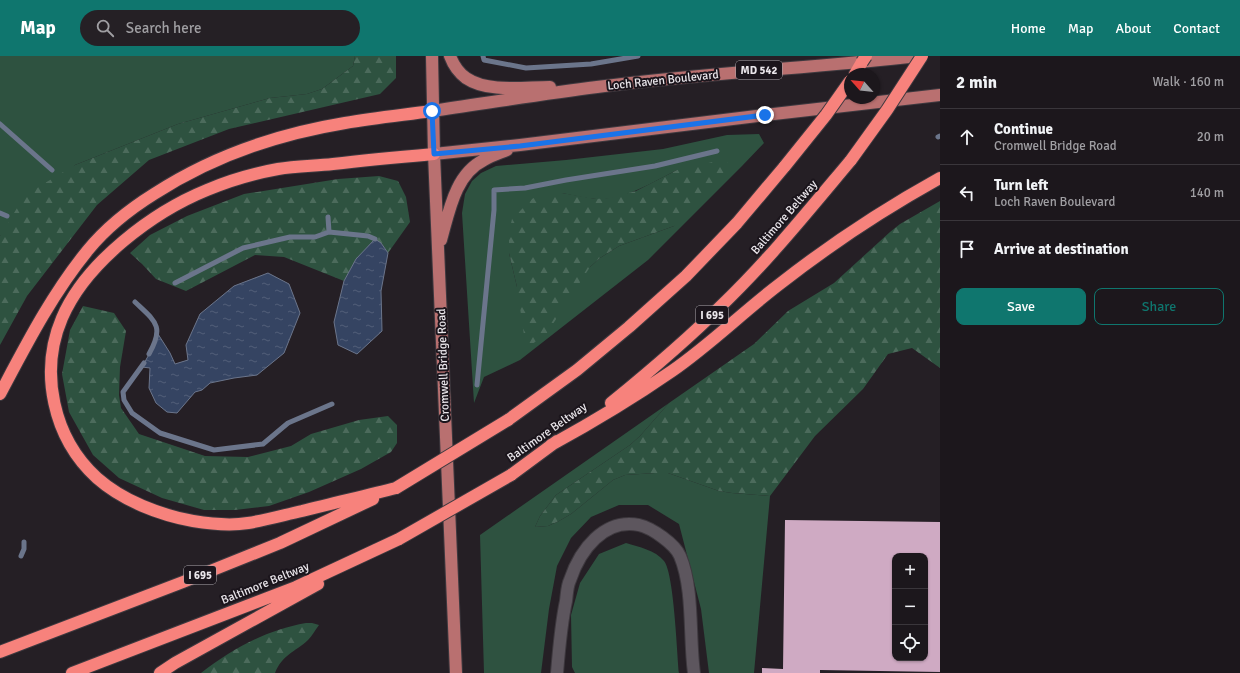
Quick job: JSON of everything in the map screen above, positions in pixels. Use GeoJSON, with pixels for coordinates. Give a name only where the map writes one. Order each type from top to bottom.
{"type":"FeatureCollection","features":[{"type":"Feature","properties":{"kind":"highway"},"geometry":{"type":"LineString","coordinates":[[859,68],[866,56]]}},
{"type":"Feature","properties":{"kind":"highway","name":"Baltimore Beltway"},"geometry":{"type":"LineString","coordinates":[[72,673],[296,587],[399,539],[511,474],[597,414],[663,360],[721,306],[774,251],[851,160],[887,110],[920,56]]}},
{"type":"Feature","properties":{"kind":"highway","name":"I 695"},"geometry":{"type":"LineString","coordinates":[[0,652],[280,543],[396,488],[508,420],[577,370],[629,327],[686,276],[737,223],[785,166],[844,89]]}},
{"type":"Feature","properties":{"kind":"highway"},"geometry":{"type":"LineString","coordinates":[[0,394],[46,310],[66,278],[88,249],[108,229],[135,206],[170,184],[209,164],[260,144],[345,123],[432,111]]}},
{"type":"Feature","properties":{"kind":"highway"},"geometry":{"type":"LineString","coordinates":[[396,488],[246,523],[218,524],[193,521],[165,514],[140,505],[118,493],[98,478],[80,459],[68,440],[57,416],[52,390],[54,342],[62,317],[89,275],[129,236],[153,218],[208,189],[277,169],[434,154]]}},
{"type":"Feature","properties":{"kind":"highway"},"geometry":{"type":"LineString","coordinates":[[551,446],[599,418],[672,371],[711,342],[780,283],[845,236],[902,199],[940,178]]}},
{"type":"Feature","properties":{"kind":"highway"},"geometry":{"type":"LineString","coordinates":[[160,673],[175,663],[301,594],[382,547]]}},
{"type":"Feature","properties":{"kind":"main road","name":"Cromwell Bridge Road"},"geometry":{"type":"LineString","coordinates":[[432,56],[432,111],[456,673]]}},
{"type":"Feature","properties":{"kind":"main road"},"geometry":{"type":"LineString","coordinates":[[450,56],[454,65],[465,77],[479,84],[492,88],[597,86]]}},
{"type":"Feature","properties":{"kind":"main road","name":"Loch Raven Boulevard"},"geometry":{"type":"LineString","coordinates":[[432,111],[597,86],[761,70],[851,64],[920,56]]}},
{"type":"Feature","properties":{"kind":"main road"},"geometry":{"type":"LineString","coordinates":[[434,154],[520,146],[765,115],[940,95]]}},
{"type":"Feature","properties":{"kind":"main road"},"geometry":{"type":"LineString","coordinates":[[438,250],[455,193],[461,180],[482,160],[520,146]]}},
{"type":"Feature","properties":{"kind":"lane"},"geometry":{"type":"LineString","coordinates":[[557,673],[569,580],[580,556],[591,542],[606,530],[624,524],[640,526],[656,533],[668,541],[680,555],[688,584],[694,673]]}},
{"type":"Feature","properties":{"kind":"green space"},"geometry":{"type":"Polygon","coordinates":[[[0,56],[355,56],[353,66],[322,89],[307,94],[270,98],[178,124],[75,165],[0,236],[0,56]]]}},
{"type":"Feature","properties":{"kind":"green space"},"geometry":{"type":"Polygon","coordinates":[[[355,56],[396,56],[396,78],[380,94],[229,129],[149,160],[97,205],[27,296],[0,345],[0,236],[25,195],[75,165],[178,124],[270,98],[307,94],[322,89],[353,66],[355,56]]]}},
{"type":"Feature","properties":{"kind":"green space"},"geometry":{"type":"Polygon","coordinates":[[[759,134],[764,143],[648,260],[520,360],[484,377],[474,403],[462,213],[465,194],[472,181],[481,173],[496,166],[663,149],[727,135],[759,134]],[[677,170],[638,190],[617,197],[596,199],[562,193],[509,253],[517,287],[590,267],[600,258],[619,246],[674,226],[677,170]]]}},
{"type":"Feature","properties":{"kind":"green space"},"geometry":{"type":"Polygon","coordinates":[[[722,160],[728,161],[723,174],[674,226],[619,246],[600,258],[590,267],[547,333],[531,345],[525,342],[517,287],[509,253],[509,232],[512,219],[532,199],[537,196],[562,193],[596,199],[609,198],[636,191],[677,170],[722,160]]]}},
{"type":"Feature","properties":{"kind":"green space"},"geometry":{"type":"Polygon","coordinates":[[[379,176],[398,181],[406,197],[410,222],[388,253],[381,243],[356,259],[344,281],[284,257],[255,255],[186,291],[156,279],[130,253],[150,235],[187,216],[244,194],[338,179],[379,176]]]}},
{"type":"Feature","properties":{"kind":"green space"},"geometry":{"type":"Polygon","coordinates":[[[940,201],[940,368],[912,348],[888,354],[863,389],[815,436],[770,496],[719,491],[668,473],[625,475],[613,480],[571,514],[559,521],[548,526],[535,527],[540,516],[556,495],[630,445],[640,436],[669,403],[754,344],[788,311],[834,283],[900,224],[940,201]]]}},
{"type":"Feature","properties":{"kind":"green space"},"geometry":{"type":"Polygon","coordinates":[[[83,306],[114,313],[126,331],[120,367],[119,395],[121,408],[139,434],[205,456],[248,457],[291,446],[311,434],[359,420],[388,416],[397,425],[397,443],[391,452],[361,469],[309,492],[269,506],[235,510],[204,510],[162,498],[119,478],[93,455],[69,412],[62,374],[70,330],[83,306]]]}},
{"type":"Feature","properties":{"kind":"green space"},"geometry":{"type":"Polygon","coordinates":[[[669,403],[640,436],[630,445],[556,495],[540,516],[535,527],[548,526],[559,521],[571,514],[613,480],[625,475],[668,473],[719,491],[770,496],[754,673],[709,673],[701,609],[679,524],[648,505],[619,505],[591,517],[571,538],[557,566],[549,609],[541,673],[484,673],[480,535],[669,403]]]}},
{"type":"Feature","properties":{"kind":"green space"},"geometry":{"type":"Polygon","coordinates":[[[626,543],[646,549],[656,554],[664,561],[667,568],[673,596],[679,673],[575,673],[572,667],[571,615],[580,583],[599,554],[626,543]]]}},
{"type":"Feature","properties":{"kind":"green space"},"geometry":{"type":"Polygon","coordinates":[[[306,623],[319,625],[308,640],[281,662],[275,673],[201,673],[237,648],[277,630],[306,623]]]}},
{"type":"Feature","properties":{"kind":"water"},"geometry":{"type":"Polygon","coordinates":[[[375,239],[381,243],[388,253],[381,291],[382,331],[357,354],[338,345],[334,322],[344,281],[356,259],[375,239]]]}},
{"type":"Feature","properties":{"kind":"water"},"geometry":{"type":"Polygon","coordinates":[[[268,273],[289,284],[300,313],[284,353],[257,375],[210,383],[202,390],[195,392],[177,413],[167,412],[156,403],[149,388],[150,368],[142,367],[158,334],[175,364],[188,360],[186,345],[200,314],[234,286],[268,273]]]}},
{"type":"Feature","properties":{"kind":"building"},"geometry":{"type":"Polygon","coordinates":[[[785,520],[940,522],[940,672],[820,670],[820,673],[762,673],[762,668],[783,669],[785,520]]]}},
{"type":"Feature","properties":{"kind":"waterway"},"geometry":{"type":"LineString","coordinates":[[483,56],[484,60],[526,68],[591,64],[638,56]]}},
{"type":"Feature","properties":{"kind":"waterway"},"geometry":{"type":"LineString","coordinates":[[0,124],[52,170]]}},
{"type":"Feature","properties":{"kind":"waterway"},"geometry":{"type":"LineString","coordinates":[[477,385],[494,210],[494,190],[525,188],[655,166],[717,151]]}},
{"type":"Feature","properties":{"kind":"waterway"},"geometry":{"type":"LineString","coordinates":[[0,213],[7,216]]}},
{"type":"Feature","properties":{"kind":"waterway"},"geometry":{"type":"LineString","coordinates":[[328,217],[329,232]]}},
{"type":"Feature","properties":{"kind":"waterway"},"geometry":{"type":"LineString","coordinates":[[175,283],[243,248],[290,237],[315,237],[329,232],[368,236],[375,239]]}},
{"type":"Feature","properties":{"kind":"waterway"},"geometry":{"type":"LineString","coordinates":[[135,302],[148,314],[156,325],[156,337],[149,354]]}},
{"type":"Feature","properties":{"kind":"waterway"},"geometry":{"type":"LineString","coordinates":[[144,363],[123,392],[124,400],[132,413],[160,433],[214,450],[263,444],[288,423],[332,404]]}},
{"type":"Feature","properties":{"kind":"waterway"},"geometry":{"type":"LineString","coordinates":[[21,556],[24,549],[24,542]]}},
{"type":"Feature","properties":{"kind":"route"},"geometry":{"type":"LineString","coordinates":[[432,111],[434,154],[520,146],[765,115]]}}]}
